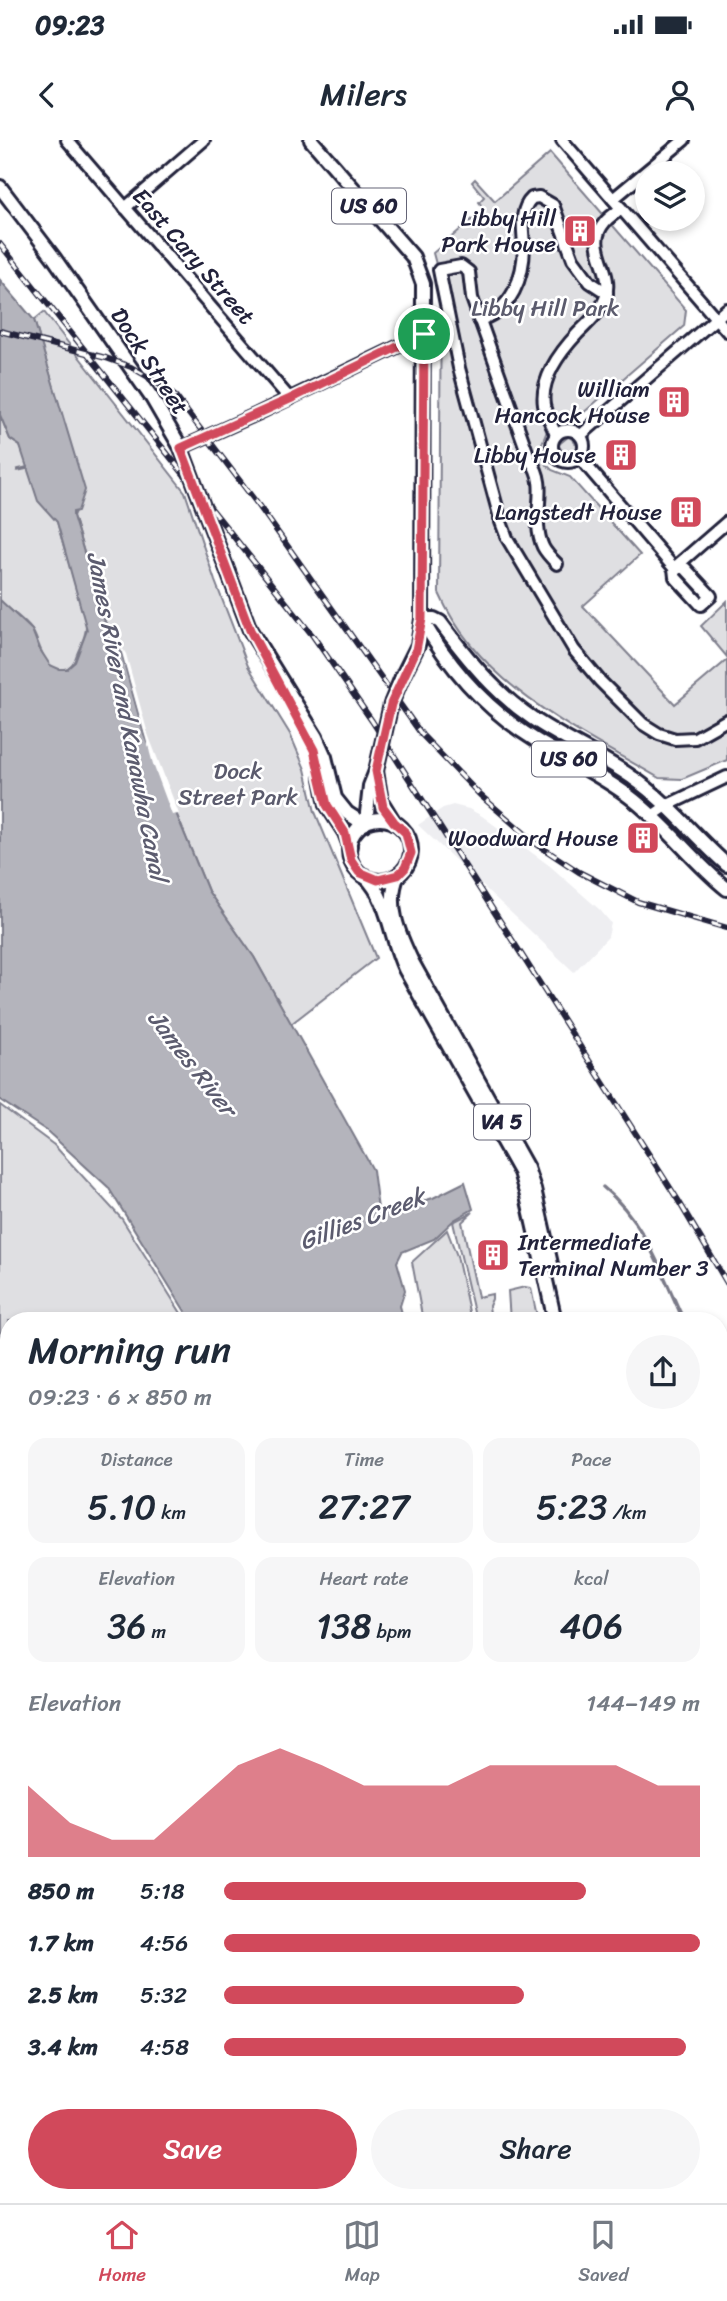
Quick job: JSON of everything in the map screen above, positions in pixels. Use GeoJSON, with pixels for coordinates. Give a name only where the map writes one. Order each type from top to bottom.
{"type":"FeatureCollection","features":[{"type":"Feature","properties":{"kind":"main road","name":"US 60"},"geometry":{"type":"LineString","coordinates":[[311,140],[417,263],[424,291],[422,619],[436,645],[463,678],[503,717],[534,739],[607,781],[652,816],[698,864],[727,889]]}},
{"type":"Feature","properties":{"kind":"main road","name":"Dock Street"},"geometry":{"type":"LineString","coordinates":[[0,187],[131,367],[181,448],[246,620],[314,750],[327,805],[350,846]]}},
{"type":"Feature","properties":{"kind":"main road","name":"US 60"},"geometry":{"type":"LineString","coordinates":[[422,619],[440,622],[475,668],[530,717],[616,766],[668,805],[704,845],[727,865]]}},
{"type":"Feature","properties":{"kind":"main road","name":"VA 5"},"geometry":{"type":"LineString","coordinates":[[422,619],[418,645],[391,704],[370,786],[365,823],[353,835],[350,846],[351,860],[382,898],[394,942],[405,969],[520,1172],[553,1312]]}},
{"type":"Feature","properties":{"kind":"main road","name":"Dock Street"},"geometry":{"type":"LineString","coordinates":[[263,655],[283,681],[313,730],[325,757],[338,803],[347,813],[365,823]]}},
{"type":"Feature","properties":{"kind":"main road","name":"VA 5"},"geometry":{"type":"LineString","coordinates":[[376,771],[381,801],[394,822],[406,833],[411,844],[409,861],[398,875],[392,890],[392,902],[402,939],[412,962],[529,1173],[561,1312]]}},
{"type":"Feature","properties":{"kind":"main road"},"geometry":{"type":"LineString","coordinates":[[365,823],[377,819],[394,822]]}},
{"type":"Feature","properties":{"kind":"main road"},"geometry":{"type":"LineString","coordinates":[[365,876],[378,880],[398,875]]}},
{"type":"Feature","properties":{"kind":"street","name":"East Cary Street"},"geometry":{"type":"LineString","coordinates":[[67,140],[290,399]]}},
{"type":"Feature","properties":{"kind":"street"},"geometry":{"type":"LineString","coordinates":[[125,208],[204,140]]}},
{"type":"Feature","properties":{"kind":"street"},"geometry":{"type":"LineString","coordinates":[[562,140],[727,331]]}},
{"type":"Feature","properties":{"kind":"street"},"geometry":{"type":"LineString","coordinates":[[556,435],[544,407],[546,384],[563,351],[601,308],[609,286],[599,256],[600,230],[617,204],[684,140]]}},
{"type":"Feature","properties":{"kind":"street"},"geometry":{"type":"LineString","coordinates":[[479,320],[491,317],[506,304],[516,286],[522,268],[524,209],[532,198],[539,197],[553,205],[573,259],[590,282],[607,293]]}},
{"type":"Feature","properties":{"kind":"street"},"geometry":{"type":"LineString","coordinates":[[557,564],[545,551],[540,535],[538,472],[530,460],[479,320],[470,291],[469,272],[466,268],[456,266],[439,270],[459,368],[501,522],[507,538],[574,650],[600,681],[643,724],[659,734],[675,739],[695,737],[727,720]]}},
{"type":"Feature","properties":{"kind":"street"},"geometry":{"type":"LineString","coordinates":[[581,435],[727,309]]}},
{"type":"Feature","properties":{"kind":"street"},"geometry":{"type":"LineString","coordinates":[[181,448],[424,334]]}},
{"type":"Feature","properties":{"kind":"street"},"geometry":{"type":"LineString","coordinates":[[572,430],[581,435],[585,449],[580,458],[570,462],[559,460],[555,456],[552,445],[556,435],[561,431],[572,430]]}},
{"type":"Feature","properties":{"kind":"street"},"geometry":{"type":"LineString","coordinates":[[580,458],[674,568],[727,522]]}},
{"type":"Feature","properties":{"kind":"street"},"geometry":{"type":"LineString","coordinates":[[652,816],[668,805],[727,777]]}},
{"type":"Feature","properties":{"kind":"shaded area"},"geometry":{"type":"Polygon","coordinates":[[[453,805],[482,816],[550,866],[611,923],[608,937],[574,972],[418,825],[443,808],[453,805]]]}},
{"type":"Feature","properties":{"kind":"green space","name":"Libby Hill Park"},"geometry":{"type":"Polygon","coordinates":[[[550,153],[686,310],[684,326],[582,414],[549,426],[541,446],[545,463],[552,470],[570,477],[640,555],[583,606],[675,704],[727,660],[727,760],[682,779],[659,778],[533,702],[479,654],[457,625],[439,593],[441,283],[433,253],[484,209],[479,202],[484,197],[472,182],[475,179],[495,201],[550,153]]]}},
{"type":"Feature","properties":{"kind":"green space","name":"Dock Street Park"},"geometry":{"type":"Polygon","coordinates":[[[44,312],[185,492],[248,666],[290,734],[305,769],[315,812],[376,958],[291,1024],[254,957],[208,891],[144,735],[122,655],[105,622],[73,516],[84,490],[34,320],[44,312]]]}},
{"type":"Feature","properties":{"kind":"green space"},"geometry":{"type":"Polygon","coordinates":[[[0,415],[10,439],[20,446],[57,522],[86,623],[85,635],[75,659],[67,668],[57,669],[51,666],[32,630],[0,600],[0,415]]]}},
{"type":"Feature","properties":{"kind":"green space"},"geometry":{"type":"Polygon","coordinates":[[[569,436],[579,447],[567,457],[558,445],[569,436]]]}},
{"type":"Feature","properties":{"kind":"green space"},"geometry":{"type":"Polygon","coordinates":[[[727,601],[727,657],[701,626],[727,601]]]}},
{"type":"Feature","properties":{"kind":"green space"},"geometry":{"type":"Polygon","coordinates":[[[0,1105],[54,1145],[122,1219],[180,1312],[0,1312],[0,1105]]]}},
{"type":"Feature","properties":{"kind":"green space"},"geometry":{"type":"Polygon","coordinates":[[[473,1212],[462,1222],[478,1297],[492,1294],[490,1312],[474,1312],[453,1222],[473,1212]]]}},
{"type":"Feature","properties":{"kind":"green space"},"geometry":{"type":"Polygon","coordinates":[[[447,1230],[457,1256],[469,1312],[421,1312],[412,1262],[447,1230]]]}},
{"type":"Feature","properties":{"kind":"green space"},"geometry":{"type":"Polygon","coordinates":[[[531,1288],[536,1312],[509,1312],[508,1291],[531,1288]]]}},
{"type":"Feature","properties":{"kind":"water"},"geometry":{"type":"Polygon","coordinates":[[[0,280],[34,320],[85,490],[78,511],[73,512],[73,516],[105,622],[122,655],[144,735],[208,891],[254,957],[373,1170],[378,1209],[385,1212],[433,1198],[465,1182],[473,1209],[454,1220],[434,1239],[402,1252],[397,1262],[405,1290],[400,1306],[402,1312],[185,1312],[108,1187],[47,1131],[0,1100],[0,600],[32,630],[50,665],[59,669],[67,669],[75,662],[87,630],[57,522],[38,501],[20,446],[10,439],[0,415],[0,280]]]}},
{"type":"Feature","properties":{"kind":"pier"},"geometry":{"type":"Polygon","coordinates":[[[121,649],[126,654],[148,734],[179,814],[172,815],[153,764],[121,649]]]}},
{"type":"Feature","properties":{"kind":"waterway"},"geometry":{"type":"LineString","coordinates":[[18,470],[27,468]]}},
{"type":"Feature","properties":{"kind":"waterway","name":"Gillies Creek"},"geometry":{"type":"LineString","coordinates":[[603,1187],[618,1201],[641,1232],[680,1312]]}},
{"type":"Feature","properties":{"kind":"railway"},"geometry":{"type":"LineString","coordinates":[[0,244],[313,636],[372,721],[486,899],[678,1200],[727,1283]]}},
{"type":"Feature","properties":{"kind":"railway"},"geometry":{"type":"LineString","coordinates":[[0,331],[131,367],[176,397],[259,506],[422,735],[480,795],[538,845],[579,872],[638,902],[727,928]]}},
{"type":"Feature","properties":{"kind":"place","name":"Libby Hill Park House"},"geometry":{"type":"Point","coordinates":[580,231]}},
{"type":"Feature","properties":{"kind":"place","name":"William Hancock House"},"geometry":{"type":"Point","coordinates":[674,402]}},
{"type":"Feature","properties":{"kind":"place","name":"Libby House"},"geometry":{"type":"Point","coordinates":[621,455]}},
{"type":"Feature","properties":{"kind":"place","name":"Langstedt House"},"geometry":{"type":"Point","coordinates":[686,512]}},
{"type":"Feature","properties":{"kind":"place","name":"Woodward House"},"geometry":{"type":"Point","coordinates":[643,838]}},
{"type":"Feature","properties":{"kind":"place","name":"Intermediate Terminal Number 3"},"geometry":{"type":"Point","coordinates":[493,1255]}},
{"type":"Feature","properties":{"kind":"route"},"geometry":{"type":"LineString","coordinates":[[424,334],[422,619],[416,650],[391,704],[376,771],[383,807],[406,833],[411,844],[411,853],[405,868],[398,875],[378,880],[359,872],[351,860],[345,833],[327,805],[314,750],[250,630],[181,448],[424,334]]}},
{"type":"Feature","properties":{"kind":"water label","name":"James River and Kanawha Canal"},"geometry":{"type":"Point","coordinates":[127,716]}},
{"type":"Feature","properties":{"kind":"water label","name":"James River"},"geometry":{"type":"Point","coordinates":[192,1063]}}]}
